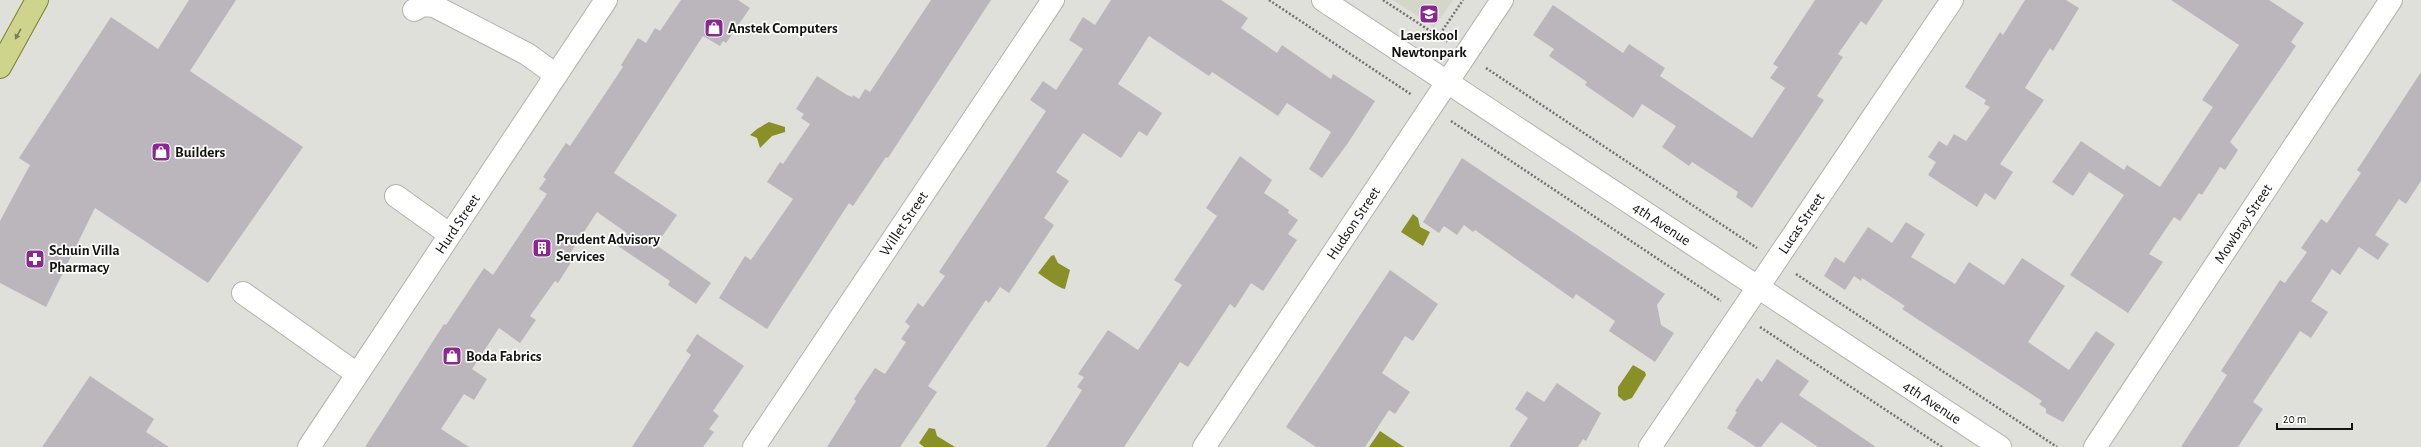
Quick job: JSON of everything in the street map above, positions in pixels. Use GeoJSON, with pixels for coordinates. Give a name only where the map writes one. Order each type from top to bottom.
{"type":"FeatureCollection","features":[{"type":"Feature","properties":{"kind":"main road"},"geometry":{"type":"LineString","coordinates":[[0,67],[37,0]]}},
{"type":"Feature","properties":{"kind":"street","name":"Hurd Street"},"geometry":{"type":"LineString","coordinates":[[309,447],[606,0]]}},
{"type":"Feature","properties":{"kind":"street","name":"Willet Street"},"geometry":{"type":"LineString","coordinates":[[754,447],[1053,0]]}},
{"type":"Feature","properties":{"kind":"street","name":"4th Avenue"},"geometry":{"type":"LineString","coordinates":[[1323,0],[2000,447]]}},
{"type":"Feature","properties":{"kind":"street","name":"Hudson Street"},"geometry":{"type":"LineString","coordinates":[[1204,447],[1502,0]]}},
{"type":"Feature","properties":{"kind":"street","name":"Lucas Street"},"geometry":{"type":"LineString","coordinates":[[1650,447],[1739,313],[1952,0]]}},
{"type":"Feature","properties":{"kind":"street","name":"Mowbray Street"},"geometry":{"type":"LineString","coordinates":[[2095,447],[2391,0]]}},
{"type":"Feature","properties":{"kind":"street"},"geometry":{"type":"LineString","coordinates":[[414,10],[419,6],[428,5],[451,14],[527,54],[556,75]]}},
{"type":"Feature","properties":{"kind":"street"},"geometry":{"type":"LineString","coordinates":[[396,196],[450,234]]}},
{"type":"Feature","properties":{"kind":"street"},"geometry":{"type":"LineString","coordinates":[[249,298],[357,374]]}},
{"type":"Feature","properties":{"kind":"path"},"geometry":{"type":"LineString","coordinates":[[1269,0],[1942,447]]}},
{"type":"Feature","properties":{"kind":"path"},"geometry":{"type":"LineString","coordinates":[[1383,0],[2057,447]]}},
{"type":"Feature","properties":{"kind":"path"},"geometry":{"type":"LineString","coordinates":[[1438,37],[1463,0]]}},
{"type":"Feature","properties":{"kind":"shaded area","name":"Laerskool Newtonpark"},"geometry":{"type":"Polygon","coordinates":[[[1393,0],[1453,0],[1434,27],[1393,0]]]}},
{"type":"Feature","properties":{"kind":"shaded area"},"geometry":{"type":"Polygon","coordinates":[[[769,122],[785,127],[785,132],[772,136],[760,148],[757,138],[750,135],[769,122]]]}},
{"type":"Feature","properties":{"kind":"shaded area"},"geometry":{"type":"Polygon","coordinates":[[[1413,214],[1418,218],[1420,227],[1430,232],[1423,246],[1401,232],[1413,214]]]}},
{"type":"Feature","properties":{"kind":"shaded area"},"geometry":{"type":"Polygon","coordinates":[[[1054,255],[1058,263],[1070,270],[1065,289],[1038,273],[1051,256],[1054,255]]]}},
{"type":"Feature","properties":{"kind":"shaded area"},"geometry":{"type":"Polygon","coordinates":[[[1633,365],[1645,372],[1646,375],[1632,398],[1624,401],[1618,396],[1618,387],[1633,365]]]}},
{"type":"Feature","properties":{"kind":"shaded area"},"geometry":{"type":"Polygon","coordinates":[[[929,428],[935,429],[937,436],[955,447],[924,447],[919,443],[929,428]]]}},
{"type":"Feature","properties":{"kind":"shaded area"},"geometry":{"type":"Polygon","coordinates":[[[1380,431],[1404,447],[1369,447],[1380,431]]]}},
{"type":"Feature","properties":{"kind":"building","name":"Builders"},"geometry":{"type":"Polygon","coordinates":[[[189,0],[236,0],[190,71],[303,147],[208,283],[95,208],[46,307],[0,283],[0,221],[30,165],[19,158],[111,17],[158,49],[189,0]]]}},
{"type":"Feature","properties":{"kind":"building"},"geometry":{"type":"Polygon","coordinates":[[[681,0],[738,0],[750,8],[726,43],[723,41],[720,46],[703,36],[614,173],[677,215],[656,245],[711,283],[696,304],[668,285],[670,281],[618,246],[627,233],[597,212],[567,258],[572,261],[558,283],[555,281],[530,316],[536,320],[520,343],[499,328],[472,369],[487,379],[474,400],[464,394],[441,429],[469,447],[365,447],[444,324],[446,325],[484,268],[493,275],[547,194],[539,189],[546,179],[543,177],[566,143],[570,146],[623,67],[621,65],[638,38],[646,43],[655,28],[660,31],[681,0]]]}},
{"type":"Feature","properties":{"kind":"building"},"geometry":{"type":"Polygon","coordinates":[[[931,0],[991,0],[888,158],[886,157],[853,206],[849,203],[767,329],[719,298],[745,256],[751,260],[793,199],[767,182],[780,162],[783,164],[810,124],[801,118],[804,114],[796,109],[817,76],[852,97],[853,95],[859,99],[865,89],[870,92],[931,0]]]}},
{"type":"Feature","properties":{"kind":"building"},"geometry":{"type":"Polygon","coordinates":[[[1111,0],[1221,0],[1248,18],[1241,28],[1277,53],[1282,45],[1331,79],[1333,74],[1375,101],[1348,143],[1322,178],[1309,169],[1331,132],[1287,103],[1278,116],[1212,72],[1209,76],[1149,36],[1118,84],[1162,113],[1147,136],[1139,131],[1121,158],[1083,133],[1056,172],[1069,181],[1044,218],[1054,225],[1009,293],[1000,287],[989,303],[986,300],[928,386],[937,392],[900,447],[827,447],[856,401],[854,399],[875,368],[885,374],[906,342],[901,339],[910,326],[905,322],[918,303],[923,307],[945,276],[939,272],[1046,111],[1030,100],[1043,81],[1056,90],[1083,49],[1069,40],[1083,17],[1095,25],[1111,0]]]}},
{"type":"Feature","properties":{"kind":"building"},"geometry":{"type":"Polygon","coordinates":[[[1815,0],[1883,0],[1866,25],[1861,21],[1838,54],[1843,57],[1817,96],[1824,100],[1752,208],[1736,197],[1738,192],[1692,162],[1689,166],[1662,147],[1676,126],[1642,104],[1633,118],[1585,85],[1587,82],[1549,56],[1554,49],[1533,35],[1553,5],[1623,53],[1629,44],[1665,68],[1660,76],[1752,138],[1785,88],[1770,78],[1778,67],[1773,64],[1815,0]]]}},
{"type":"Feature","properties":{"kind":"building"},"geometry":{"type":"Polygon","coordinates":[[[2025,0],[2066,0],[2079,8],[2053,51],[2050,48],[2025,88],[2044,100],[2000,164],[2013,172],[1995,200],[1985,193],[1977,207],[1928,175],[1936,162],[1928,157],[1939,141],[1947,146],[1954,134],[1966,141],[1990,107],[1984,104],[1986,100],[1965,87],[2000,32],[2003,35],[2025,0]]]}},
{"type":"Feature","properties":{"kind":"building"},"geometry":{"type":"Polygon","coordinates":[[[2171,0],[2269,0],[2304,23],[2291,42],[2296,46],[2230,142],[2238,150],[2225,170],[2220,167],[2202,195],[2199,193],[2180,221],[2174,217],[2149,254],[2163,262],[2128,313],[2070,275],[2124,195],[2089,172],[2073,196],[2052,182],[2081,141],[2124,170],[2127,165],[2160,187],[2213,107],[2202,100],[2239,45],[2171,0]]]}},
{"type":"Feature","properties":{"kind":"building"},"geometry":{"type":"Polygon","coordinates":[[[2421,72],[2421,181],[2406,204],[2399,199],[2375,235],[2389,244],[2378,260],[2359,247],[2340,275],[2332,269],[2311,301],[2328,312],[2311,338],[2300,331],[2253,402],[2263,409],[2238,447],[2181,447],[2227,375],[2221,371],[2280,280],[2285,283],[2307,252],[2301,248],[2321,219],[2327,223],[2361,173],[2357,170],[2421,72]]]}},
{"type":"Feature","properties":{"kind":"building"},"geometry":{"type":"Polygon","coordinates":[[[1240,156],[1272,180],[1264,193],[1289,210],[1288,213],[1298,220],[1288,234],[1297,240],[1263,291],[1251,283],[1235,308],[1230,304],[1188,367],[1180,362],[1124,447],[1046,447],[1082,390],[1077,387],[1084,377],[1078,374],[1108,330],[1138,350],[1182,285],[1174,280],[1217,216],[1206,208],[1240,156]]]}},
{"type":"Feature","properties":{"kind":"building"},"geometry":{"type":"Polygon","coordinates":[[[1462,158],[1665,294],[1657,305],[1661,325],[1674,333],[1655,362],[1609,331],[1615,321],[1576,294],[1573,299],[1475,230],[1473,232],[1464,225],[1457,235],[1444,226],[1439,233],[1423,222],[1462,158]]]}},
{"type":"Feature","properties":{"kind":"building"},"geometry":{"type":"Polygon","coordinates":[[[1906,222],[1925,234],[1911,257],[1955,284],[1969,262],[2004,285],[2022,258],[2065,286],[2028,342],[2069,370],[2096,331],[2115,344],[2063,422],[2046,413],[2046,409],[2039,404],[2042,401],[1902,309],[1905,306],[1862,278],[1861,281],[1854,276],[1845,290],[1824,276],[1835,257],[1844,263],[1868,227],[1892,243],[1906,222]]]}},
{"type":"Feature","properties":{"kind":"building"},"geometry":{"type":"Polygon","coordinates":[[[1390,270],[1438,304],[1413,341],[1405,336],[1382,373],[1410,392],[1395,414],[1389,410],[1365,447],[1316,447],[1286,427],[1390,270]]]}},
{"type":"Feature","properties":{"kind":"building"},"geometry":{"type":"Polygon","coordinates":[[[697,334],[744,366],[713,411],[719,416],[709,429],[714,432],[703,447],[632,447],[691,355],[686,351],[697,334]]]}},
{"type":"Feature","properties":{"kind":"building"},"geometry":{"type":"Polygon","coordinates":[[[1777,359],[1809,381],[1799,395],[1876,447],[1818,447],[1781,422],[1761,447],[1756,447],[1727,428],[1737,412],[1735,411],[1757,378],[1762,382],[1777,359]]]}},
{"type":"Feature","properties":{"kind":"building"},"geometry":{"type":"Polygon","coordinates":[[[90,376],[154,419],[146,432],[169,447],[42,447],[90,376]]]}},
{"type":"Feature","properties":{"kind":"building"},"geometry":{"type":"Polygon","coordinates":[[[1557,383],[1601,413],[1586,441],[1583,439],[1578,447],[1509,447],[1528,418],[1515,409],[1527,391],[1544,402],[1557,383]]]}},
{"type":"Feature","properties":{"kind":"place","name":"Laerskool Newtonpark"},"geometry":{"type":"Point","coordinates":[1429,14]}},
{"type":"Feature","properties":{"kind":"place","name":"Anstek Computers"},"geometry":{"type":"Point","coordinates":[714,28]}},
{"type":"Feature","properties":{"kind":"place","name":"Builders"},"geometry":{"type":"Point","coordinates":[161,152]}},
{"type":"Feature","properties":{"kind":"place","name":"Prudent Advisory Services"},"geometry":{"type":"Point","coordinates":[542,248]}},
{"type":"Feature","properties":{"kind":"place","name":"Schuin Villa Pharmacy"},"geometry":{"type":"Point","coordinates":[35,259]}},
{"type":"Feature","properties":{"kind":"place","name":"Boda Fabrics"},"geometry":{"type":"Point","coordinates":[452,356]}}]}
